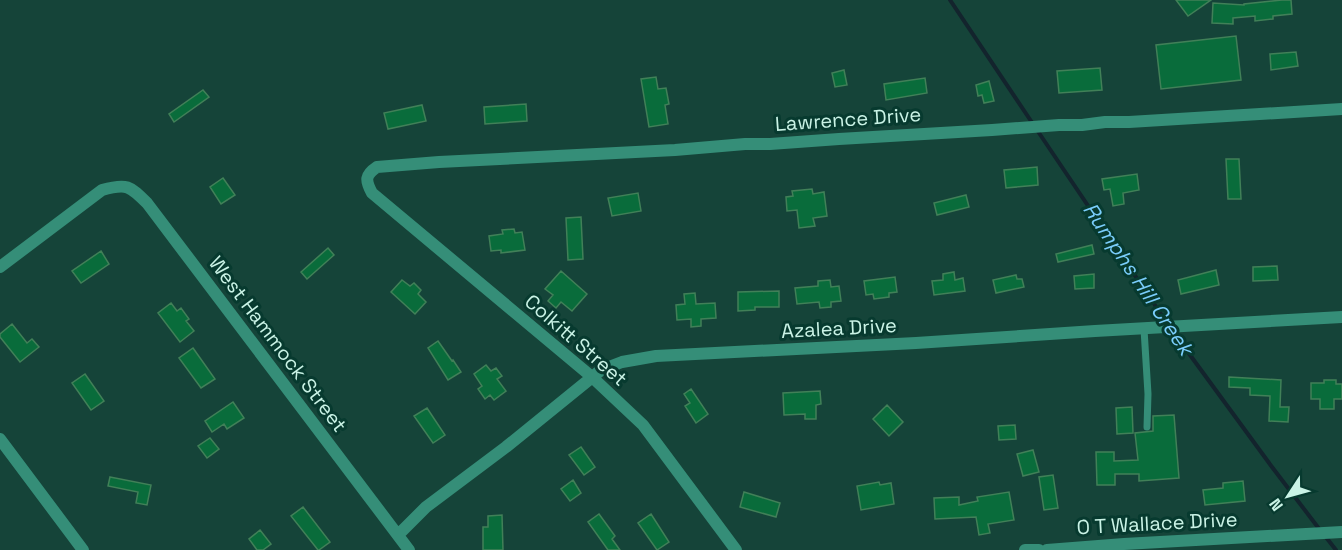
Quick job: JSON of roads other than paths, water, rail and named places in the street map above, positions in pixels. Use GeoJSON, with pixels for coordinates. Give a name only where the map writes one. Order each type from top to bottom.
{"type":"FeatureCollection","features":[{"type":"Feature","properties":{"kind":"street","name":"Lawrence Drive"},"geometry":{"type":"LineString","coordinates":[[367,183],[371,171],[377,167],[429,162],[675,150],[1342,109]]}},
{"type":"Feature","properties":{"kind":"street","name":"Colkitt Street"},"geometry":{"type":"LineString","coordinates":[[367,183],[372,193],[592,377],[643,425],[736,550]]}},
{"type":"Feature","properties":{"kind":"street","name":"West Hammock Street"},"geometry":{"type":"LineString","coordinates":[[0,267],[102,190],[119,185],[133,189],[147,203],[409,550]]}},
{"type":"Feature","properties":{"kind":"street","name":"Azalea Drive"},"geometry":{"type":"LineString","coordinates":[[398,535],[426,507],[506,447],[592,377],[607,367],[638,358],[1342,317]]}},
{"type":"Feature","properties":{"kind":"street"},"geometry":{"type":"LineString","coordinates":[[0,440],[83,550]]}},
{"type":"Feature","properties":{"kind":"street","name":"O T Wallace Drive"},"geometry":{"type":"LineString","coordinates":[[1047,550],[1342,532]]}},
{"type":"Feature","properties":{"kind":"street"},"geometry":{"type":"LineString","coordinates":[[1025,550],[1040,550]]}},
{"type":"Feature","properties":{"kind":"lane"},"geometry":{"type":"LineString","coordinates":[[1144,329],[1148,394],[1147,427]]}},
{"type":"Feature","properties":{"kind":"waterway","name":"Rumphs Hill Creek"},"geometry":{"type":"LineString","coordinates":[[950,0],[1033,124]]}},
{"type":"Feature","properties":{"kind":"waterway","name":"Rumphs Hill Creek"},"geometry":{"type":"LineString","coordinates":[[1037,130],[1167,323]]}},
{"type":"Feature","properties":{"kind":"waterway","name":"Rumphs Hill Creek"},"geometry":{"type":"LineString","coordinates":[[1171,329],[1320,530]]}},
{"type":"Feature","properties":{"kind":"waterway","name":"Rumphs Hill Creek"},"geometry":{"type":"LineString","coordinates":[[1325,536],[1336,550]]}}]}
